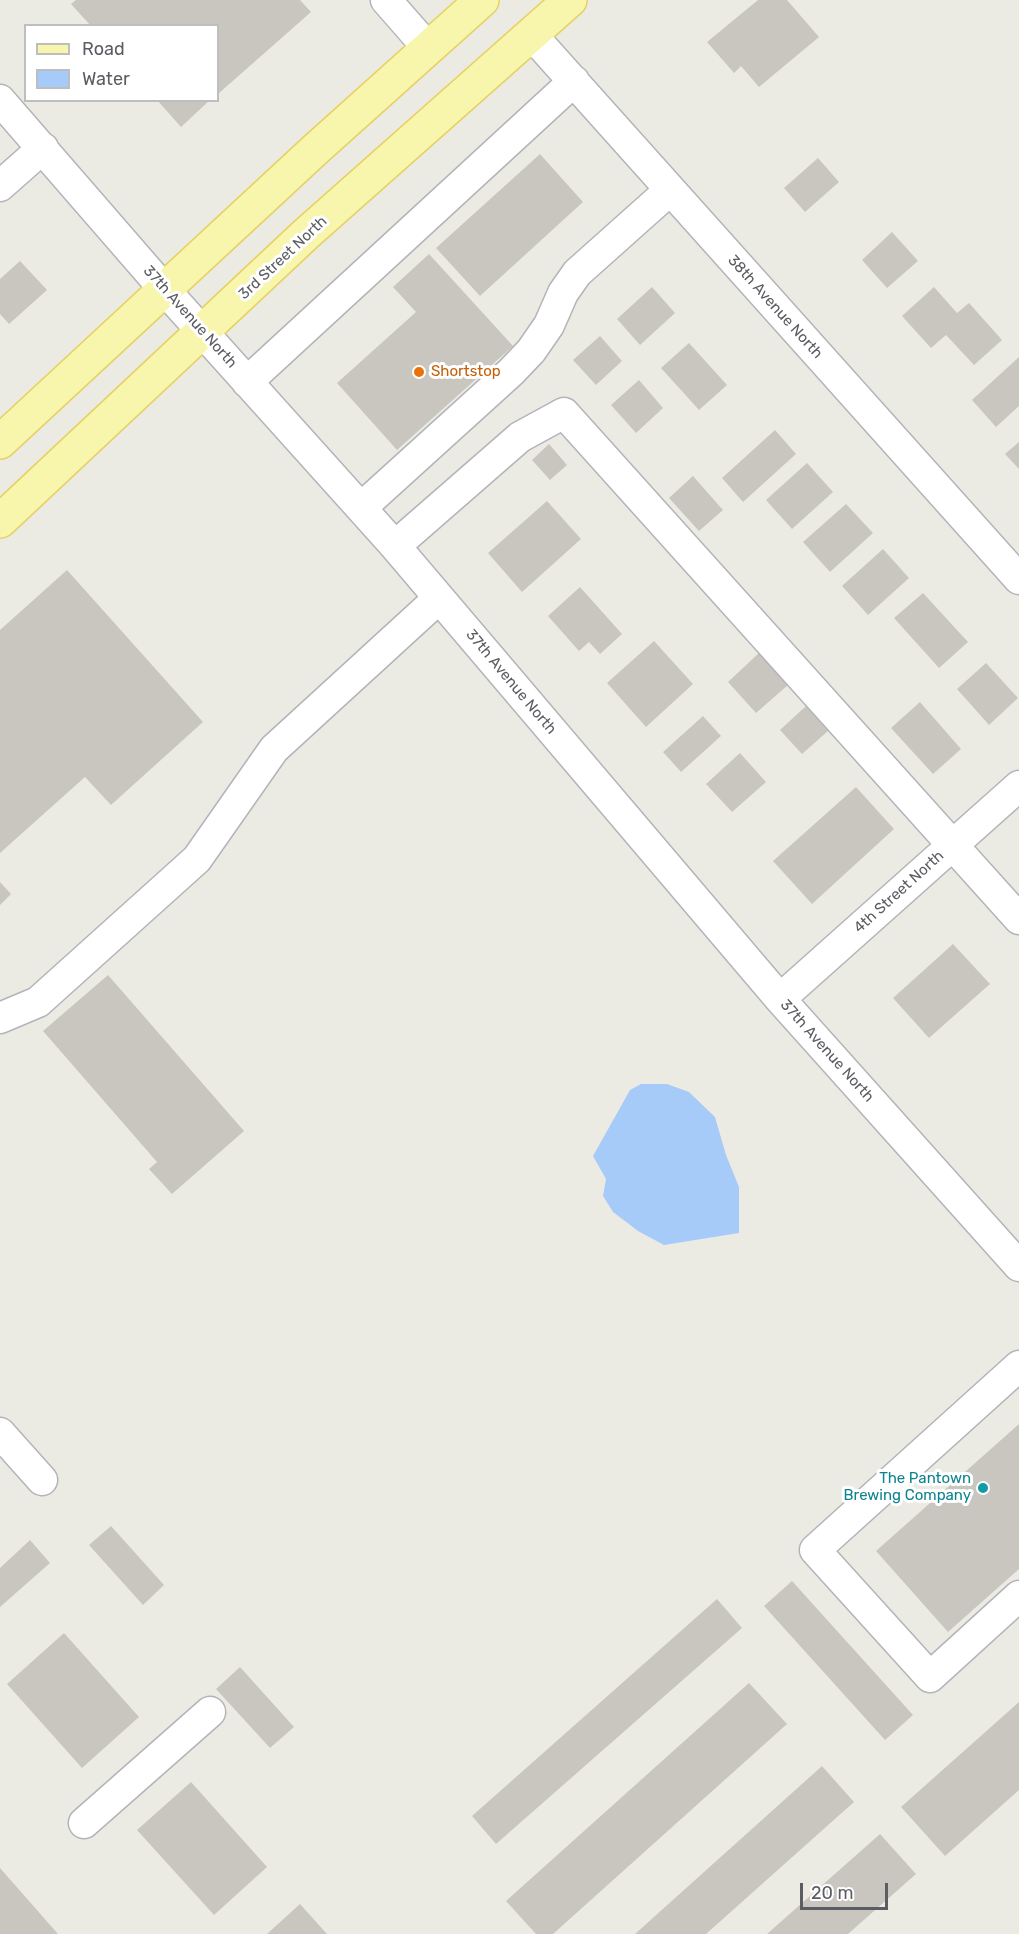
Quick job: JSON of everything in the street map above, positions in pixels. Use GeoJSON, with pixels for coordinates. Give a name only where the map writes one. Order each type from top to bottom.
{"type":"FeatureCollection","features":[{"type":"Feature","properties":{"kind":"main road"},"geometry":{"type":"LineString","coordinates":[[0,442],[164,289],[482,0]]}},
{"type":"Feature","properties":{"kind":"main road","name":"3rd Street North"},"geometry":{"type":"LineString","coordinates":[[0,521],[306,234],[570,0]]}},
{"type":"Feature","properties":{"kind":"street"},"geometry":{"type":"LineString","coordinates":[[386,0],[428,48]]}},
{"type":"Feature","properties":{"kind":"street","name":"38th Avenue North"},"geometry":{"type":"LineString","coordinates":[[531,34],[1019,579]]}},
{"type":"Feature","properties":{"kind":"street"},"geometry":{"type":"LineString","coordinates":[[247,382],[574,81]]}},
{"type":"Feature","properties":{"kind":"street","name":"37th Avenue North"},"geometry":{"type":"LineString","coordinates":[[0,100],[164,289],[395,546],[780,999],[1019,1266]]}},
{"type":"Feature","properties":{"kind":"street"},"geometry":{"type":"LineString","coordinates":[[0,186],[43,148]]}},
{"type":"Feature","properties":{"kind":"street"},"geometry":{"type":"LineString","coordinates":[[361,508],[511,372],[531,351],[549,326],[563,293],[577,273],[670,190]]}},
{"type":"Feature","properties":{"kind":"street"},"geometry":{"type":"LineString","coordinates":[[395,546],[520,436],[564,413],[1019,919]]}},
{"type":"Feature","properties":{"kind":"street"},"geometry":{"type":"LineString","coordinates":[[0,1018],[38,1002],[197,859],[274,749],[439,598]]}},
{"type":"Feature","properties":{"kind":"street","name":"4th Street North"},"geometry":{"type":"LineString","coordinates":[[780,999],[1019,786]]}},
{"type":"Feature","properties":{"kind":"street"},"geometry":{"type":"LineString","coordinates":[[1018,1369],[815,1550],[930,1677],[1019,1596]]}},
{"type":"Feature","properties":{"kind":"street"},"geometry":{"type":"LineString","coordinates":[[0,1432],[42,1480]]}},
{"type":"Feature","properties":{"kind":"street"},"geometry":{"type":"LineString","coordinates":[[84,1823],[210,1712]]}},
{"type":"Feature","properties":{"kind":"water"},"geometry":{"type":"Polygon","coordinates":[[[641,1084],[667,1084],[689,1092],[715,1117],[726,1155],[739,1187],[739,1233],[664,1245],[638,1231],[613,1212],[603,1196],[606,1179],[593,1156],[630,1090],[641,1084]]]}},
{"type":"Feature","properties":{"kind":"building"},"geometry":{"type":"Polygon","coordinates":[[[76,0],[300,0],[311,12],[219,93],[219,24],[89,24],[71,4],[76,0]]]}},
{"type":"Feature","properties":{"kind":"building"},"geometry":{"type":"Polygon","coordinates":[[[758,0],[787,0],[819,37],[759,87],[741,66],[734,73],[707,42],[758,0]]]}},
{"type":"Feature","properties":{"kind":"building"},"geometry":{"type":"Polygon","coordinates":[[[159,102],[208,102],[181,127],[159,102]]]}},
{"type":"Feature","properties":{"kind":"building"},"geometry":{"type":"Polygon","coordinates":[[[540,154],[583,202],[480,296],[436,248],[540,154]]]}},
{"type":"Feature","properties":{"kind":"building"},"geometry":{"type":"Polygon","coordinates":[[[818,158],[839,182],[805,212],[784,188],[818,158]]]}},
{"type":"Feature","properties":{"kind":"building"},"geometry":{"type":"Polygon","coordinates":[[[892,232],[918,261],[887,288],[862,260],[892,232]]]}},
{"type":"Feature","properties":{"kind":"building"},"geometry":{"type":"Polygon","coordinates":[[[429,254],[513,346],[397,450],[337,383],[416,312],[393,287],[429,254]]]}},
{"type":"Feature","properties":{"kind":"building"},"geometry":{"type":"Polygon","coordinates":[[[20,261],[47,290],[9,324],[0,314],[0,279],[20,261]]]}},
{"type":"Feature","properties":{"kind":"building"},"geometry":{"type":"Polygon","coordinates":[[[652,287],[675,313],[640,345],[617,319],[652,287]]]}},
{"type":"Feature","properties":{"kind":"building"},"geometry":{"type":"Polygon","coordinates":[[[934,287],[957,313],[969,303],[1002,340],[974,365],[946,335],[931,348],[902,316],[934,287]]]}},
{"type":"Feature","properties":{"kind":"building"},"geometry":{"type":"Polygon","coordinates":[[[600,336],[622,361],[596,385],[573,360],[600,336]]]}},
{"type":"Feature","properties":{"kind":"building"},"geometry":{"type":"Polygon","coordinates":[[[689,343],[727,385],[699,410],[661,368],[689,343]]]}},
{"type":"Feature","properties":{"kind":"building"},"geometry":{"type":"Polygon","coordinates":[[[1019,357],[1019,406],[996,427],[972,400],[1019,357]]]}},
{"type":"Feature","properties":{"kind":"building"},"geometry":{"type":"Polygon","coordinates":[[[639,380],[663,408],[636,433],[611,405],[639,380]]]}},
{"type":"Feature","properties":{"kind":"building"},"geometry":{"type":"Polygon","coordinates":[[[775,430],[796,454],[743,502],[722,478],[775,430]]]}},
{"type":"Feature","properties":{"kind":"building"},"geometry":{"type":"Polygon","coordinates":[[[1019,442],[1019,469],[1005,454],[1019,442]]]}},
{"type":"Feature","properties":{"kind":"building"},"geometry":{"type":"Polygon","coordinates":[[[549,444],[567,465],[550,480],[532,460],[549,444]]]}},
{"type":"Feature","properties":{"kind":"building"},"geometry":{"type":"Polygon","coordinates":[[[807,463],[833,492],[792,529],[766,500],[807,463]]]}},
{"type":"Feature","properties":{"kind":"building"},"geometry":{"type":"Polygon","coordinates":[[[693,476],[723,510],[699,531],[669,498],[693,476]]]}},
{"type":"Feature","properties":{"kind":"building"},"geometry":{"type":"Polygon","coordinates":[[[547,501],[581,539],[522,592],[488,553],[547,501]]]}},
{"type":"Feature","properties":{"kind":"building"},"geometry":{"type":"Polygon","coordinates":[[[846,504],[873,533],[830,572],[803,542],[846,504]]]}},
{"type":"Feature","properties":{"kind":"building"},"geometry":{"type":"Polygon","coordinates":[[[883,549],[909,578],[868,615],[842,586],[883,549]]]}},
{"type":"Feature","properties":{"kind":"building"},"geometry":{"type":"Polygon","coordinates":[[[67,570],[203,722],[111,805],[85,777],[0,853],[0,630],[67,570]]]}},
{"type":"Feature","properties":{"kind":"building"},"geometry":{"type":"Polygon","coordinates":[[[580,587],[622,634],[600,654],[589,642],[579,651],[548,616],[580,587]]]}},
{"type":"Feature","properties":{"kind":"building"},"geometry":{"type":"Polygon","coordinates":[[[923,593],[968,642],[939,668],[894,618],[923,593]]]}},
{"type":"Feature","properties":{"kind":"building"},"geometry":{"type":"Polygon","coordinates":[[[654,641],[693,684],[646,727],[607,683],[654,641]]]}},
{"type":"Feature","properties":{"kind":"building"},"geometry":{"type":"Polygon","coordinates":[[[759,653],[788,685],[756,713],[728,682],[759,653]]]}},
{"type":"Feature","properties":{"kind":"building"},"geometry":{"type":"Polygon","coordinates":[[[986,663],[1018,698],[989,725],[957,689],[986,663]]]}},
{"type":"Feature","properties":{"kind":"building"},"geometry":{"type":"Polygon","coordinates":[[[920,702],[961,749],[933,774],[891,728],[920,702]]]}},
{"type":"Feature","properties":{"kind":"building"},"geometry":{"type":"Polygon","coordinates":[[[806,706],[828,731],[802,754],[780,730],[806,706]]]}},
{"type":"Feature","properties":{"kind":"building"},"geometry":{"type":"Polygon","coordinates":[[[703,716],[721,736],[681,772],[663,752],[703,716]]]}},
{"type":"Feature","properties":{"kind":"building"},"geometry":{"type":"Polygon","coordinates":[[[740,753],[766,782],[732,812],[706,784],[740,753]]]}},
{"type":"Feature","properties":{"kind":"building"},"geometry":{"type":"Polygon","coordinates":[[[856,787],[894,829],[812,904],[773,861],[856,787]]]}},
{"type":"Feature","properties":{"kind":"building"},"geometry":{"type":"Polygon","coordinates":[[[0,882],[11,894],[0,905],[0,882]]]}},
{"type":"Feature","properties":{"kind":"building"},"geometry":{"type":"Polygon","coordinates":[[[953,944],[990,984],[929,1038],[893,998],[953,944]]]}},
{"type":"Feature","properties":{"kind":"building"},"geometry":{"type":"Polygon","coordinates":[[[108,975],[244,1131],[172,1194],[149,1169],[157,1162],[43,1031],[108,975]]]}},
{"type":"Feature","properties":{"kind":"building","name":"The Pantown Brewing Company"},"geometry":{"type":"Polygon","coordinates":[[[1019,1424],[1019,1569],[948,1632],[876,1551],[1019,1424]]]}},
{"type":"Feature","properties":{"kind":"building"},"geometry":{"type":"Polygon","coordinates":[[[111,1526],[164,1585],[143,1605],[89,1545],[111,1526]]]}},
{"type":"Feature","properties":{"kind":"building"},"geometry":{"type":"Polygon","coordinates":[[[30,1540],[50,1563],[0,1607],[0,1568],[30,1540]]]}},
{"type":"Feature","properties":{"kind":"building"},"geometry":{"type":"Polygon","coordinates":[[[792,1581],[913,1715],[885,1740],[764,1606],[792,1581]]]}},
{"type":"Feature","properties":{"kind":"building"},"geometry":{"type":"Polygon","coordinates":[[[717,1599],[742,1628],[496,1844],[472,1816],[717,1599]]]}},
{"type":"Feature","properties":{"kind":"building"},"geometry":{"type":"Polygon","coordinates":[[[64,1633],[139,1717],[82,1768],[7,1684],[64,1633]]]}},
{"type":"Feature","properties":{"kind":"building"},"geometry":{"type":"Polygon","coordinates":[[[240,1667],[294,1727],[270,1748],[216,1689],[240,1667]]]}},
{"type":"Feature","properties":{"kind":"building"},"geometry":{"type":"Polygon","coordinates":[[[749,1683],[787,1724],[553,1934],[536,1934],[506,1901],[749,1683]]]}},
{"type":"Feature","properties":{"kind":"building"},"geometry":{"type":"Polygon","coordinates":[[[1019,1702],[1019,1790],[945,1856],[901,1807],[1019,1702]]]}},
{"type":"Feature","properties":{"kind":"building"},"geometry":{"type":"Polygon","coordinates":[[[822,1766],[854,1802],[706,1934],[635,1934],[822,1766]]]}},
{"type":"Feature","properties":{"kind":"building"},"geometry":{"type":"Polygon","coordinates":[[[191,1782],[267,1867],[214,1915],[137,1830],[191,1782]]]}},
{"type":"Feature","properties":{"kind":"building"},"geometry":{"type":"Polygon","coordinates":[[[880,1834],[916,1874],[848,1934],[767,1934],[880,1834]]]}},
{"type":"Feature","properties":{"kind":"building"},"geometry":{"type":"Polygon","coordinates":[[[0,1868],[58,1934],[0,1934],[0,1868]]]}},
{"type":"Feature","properties":{"kind":"building"},"geometry":{"type":"Polygon","coordinates":[[[300,1904],[327,1934],[267,1934],[300,1904]]]}},
{"type":"Feature","properties":{"kind":"place","name":"Shortstop"},"geometry":{"type":"Point","coordinates":[419,372]}},
{"type":"Feature","properties":{"kind":"place","name":"The Pantown Brewing Company"},"geometry":{"type":"Point","coordinates":[983,1488]}}]}
